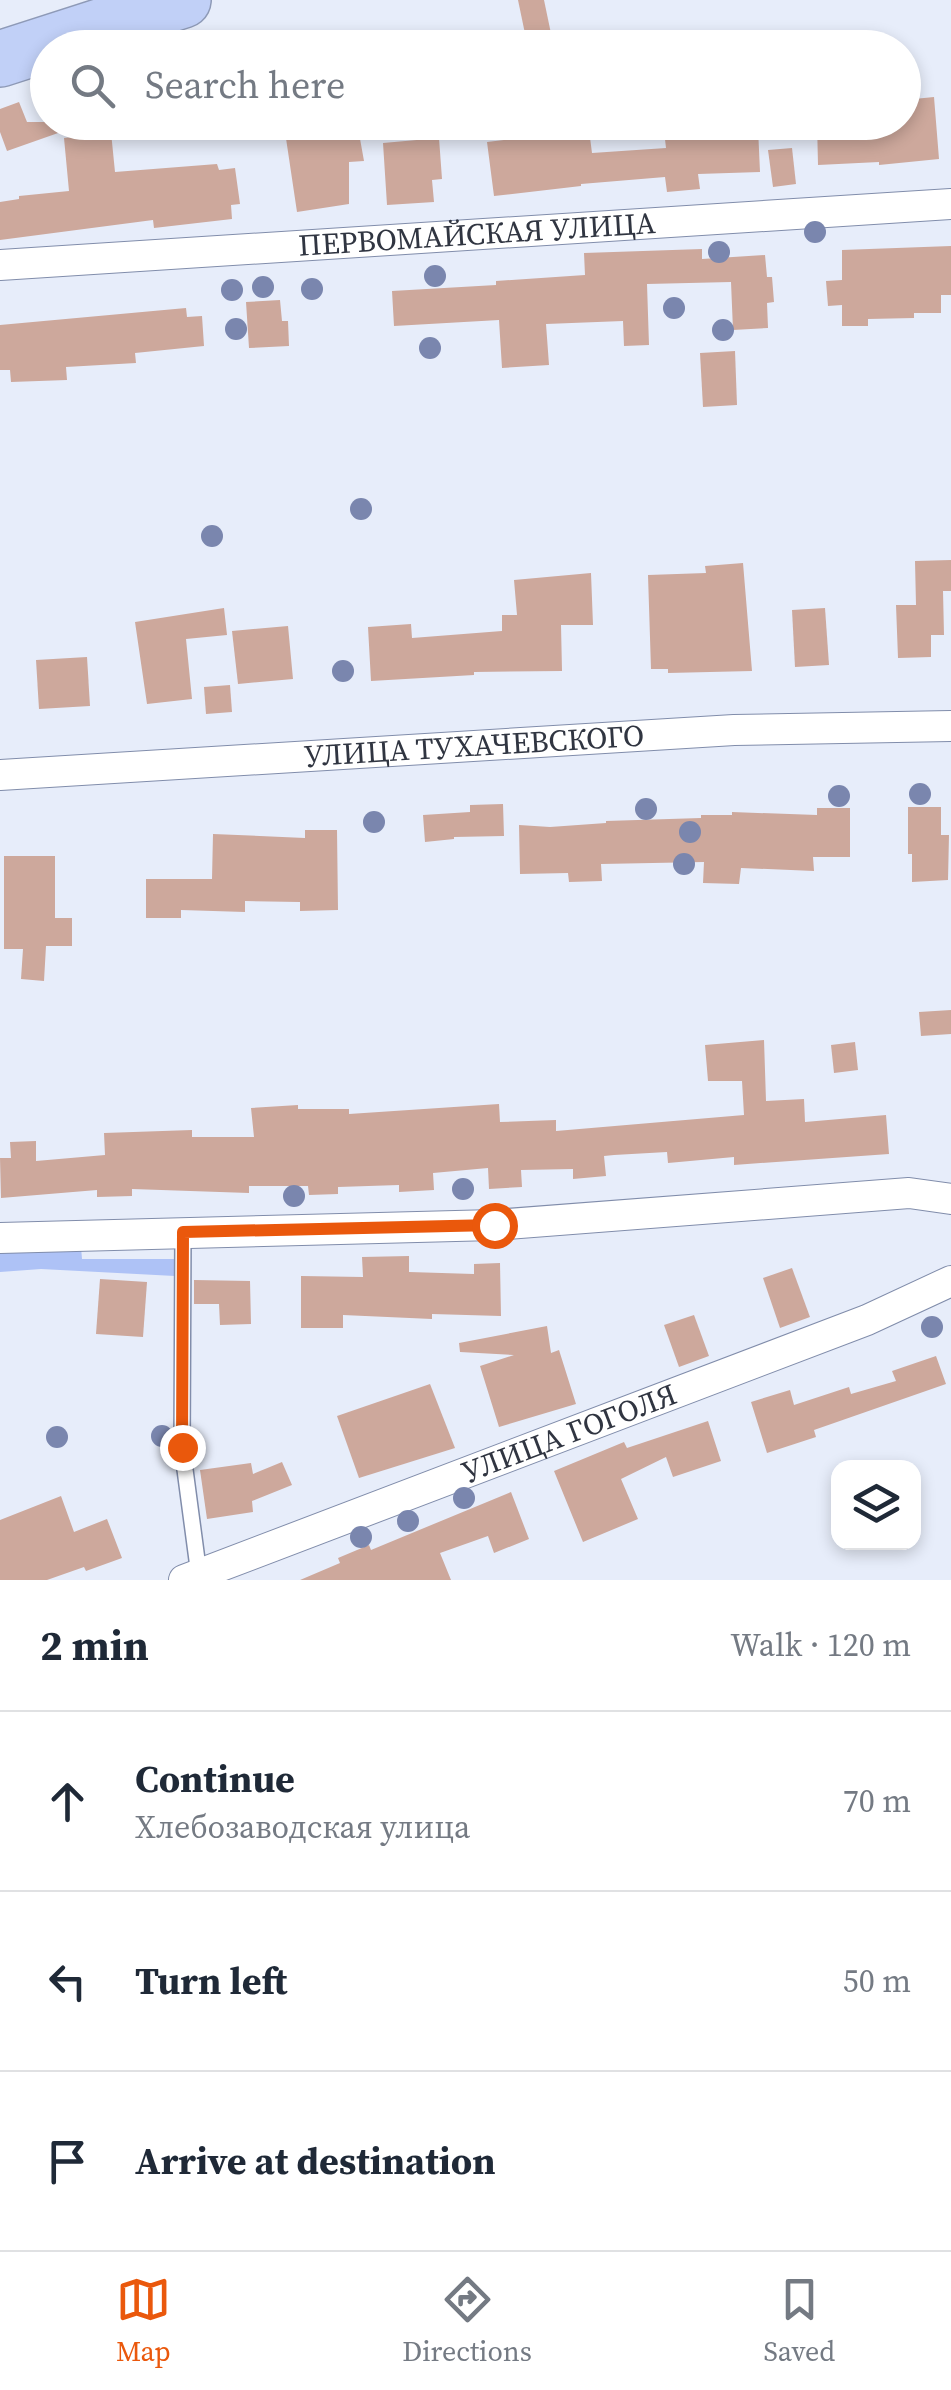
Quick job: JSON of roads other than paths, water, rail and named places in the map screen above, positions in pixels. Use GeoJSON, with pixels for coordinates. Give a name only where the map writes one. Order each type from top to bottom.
{"type":"FeatureCollection","features":[{"type":"Feature","properties":{"kind":"highway"},"geometry":{"type":"LineString","coordinates":[[88,30],[182,0]]}},
{"type":"Feature","properties":{"kind":"highway"},"geometry":{"type":"LineString","coordinates":[[0,58],[30,48]]}},
{"type":"Feature","properties":{"kind":"street","name":"ПЕРВОМАЙСКАЯ УЛИЦА"},"geometry":{"type":"LineString","coordinates":[[0,265],[951,204]]}},
{"type":"Feature","properties":{"kind":"street","name":"УЛИЦА ТУХАЧЕВСКОГО"},"geometry":{"type":"LineString","coordinates":[[0,775],[734,730],[951,726]]}},
{"type":"Feature","properties":{"kind":"street"},"geometry":{"type":"LineString","coordinates":[[0,1238],[494,1225],[909,1194],[951,1199]]}},
{"type":"Feature","properties":{"kind":"street","name":"УЛИЦА ГОГОЛЯ"},"geometry":{"type":"LineString","coordinates":[[192,1577],[867,1320],[951,1280]]}},
{"type":"Feature","properties":{"kind":"lane"},"geometry":{"type":"LineString","coordinates":[[183,1232],[182,1447],[192,1577]]}}]}
